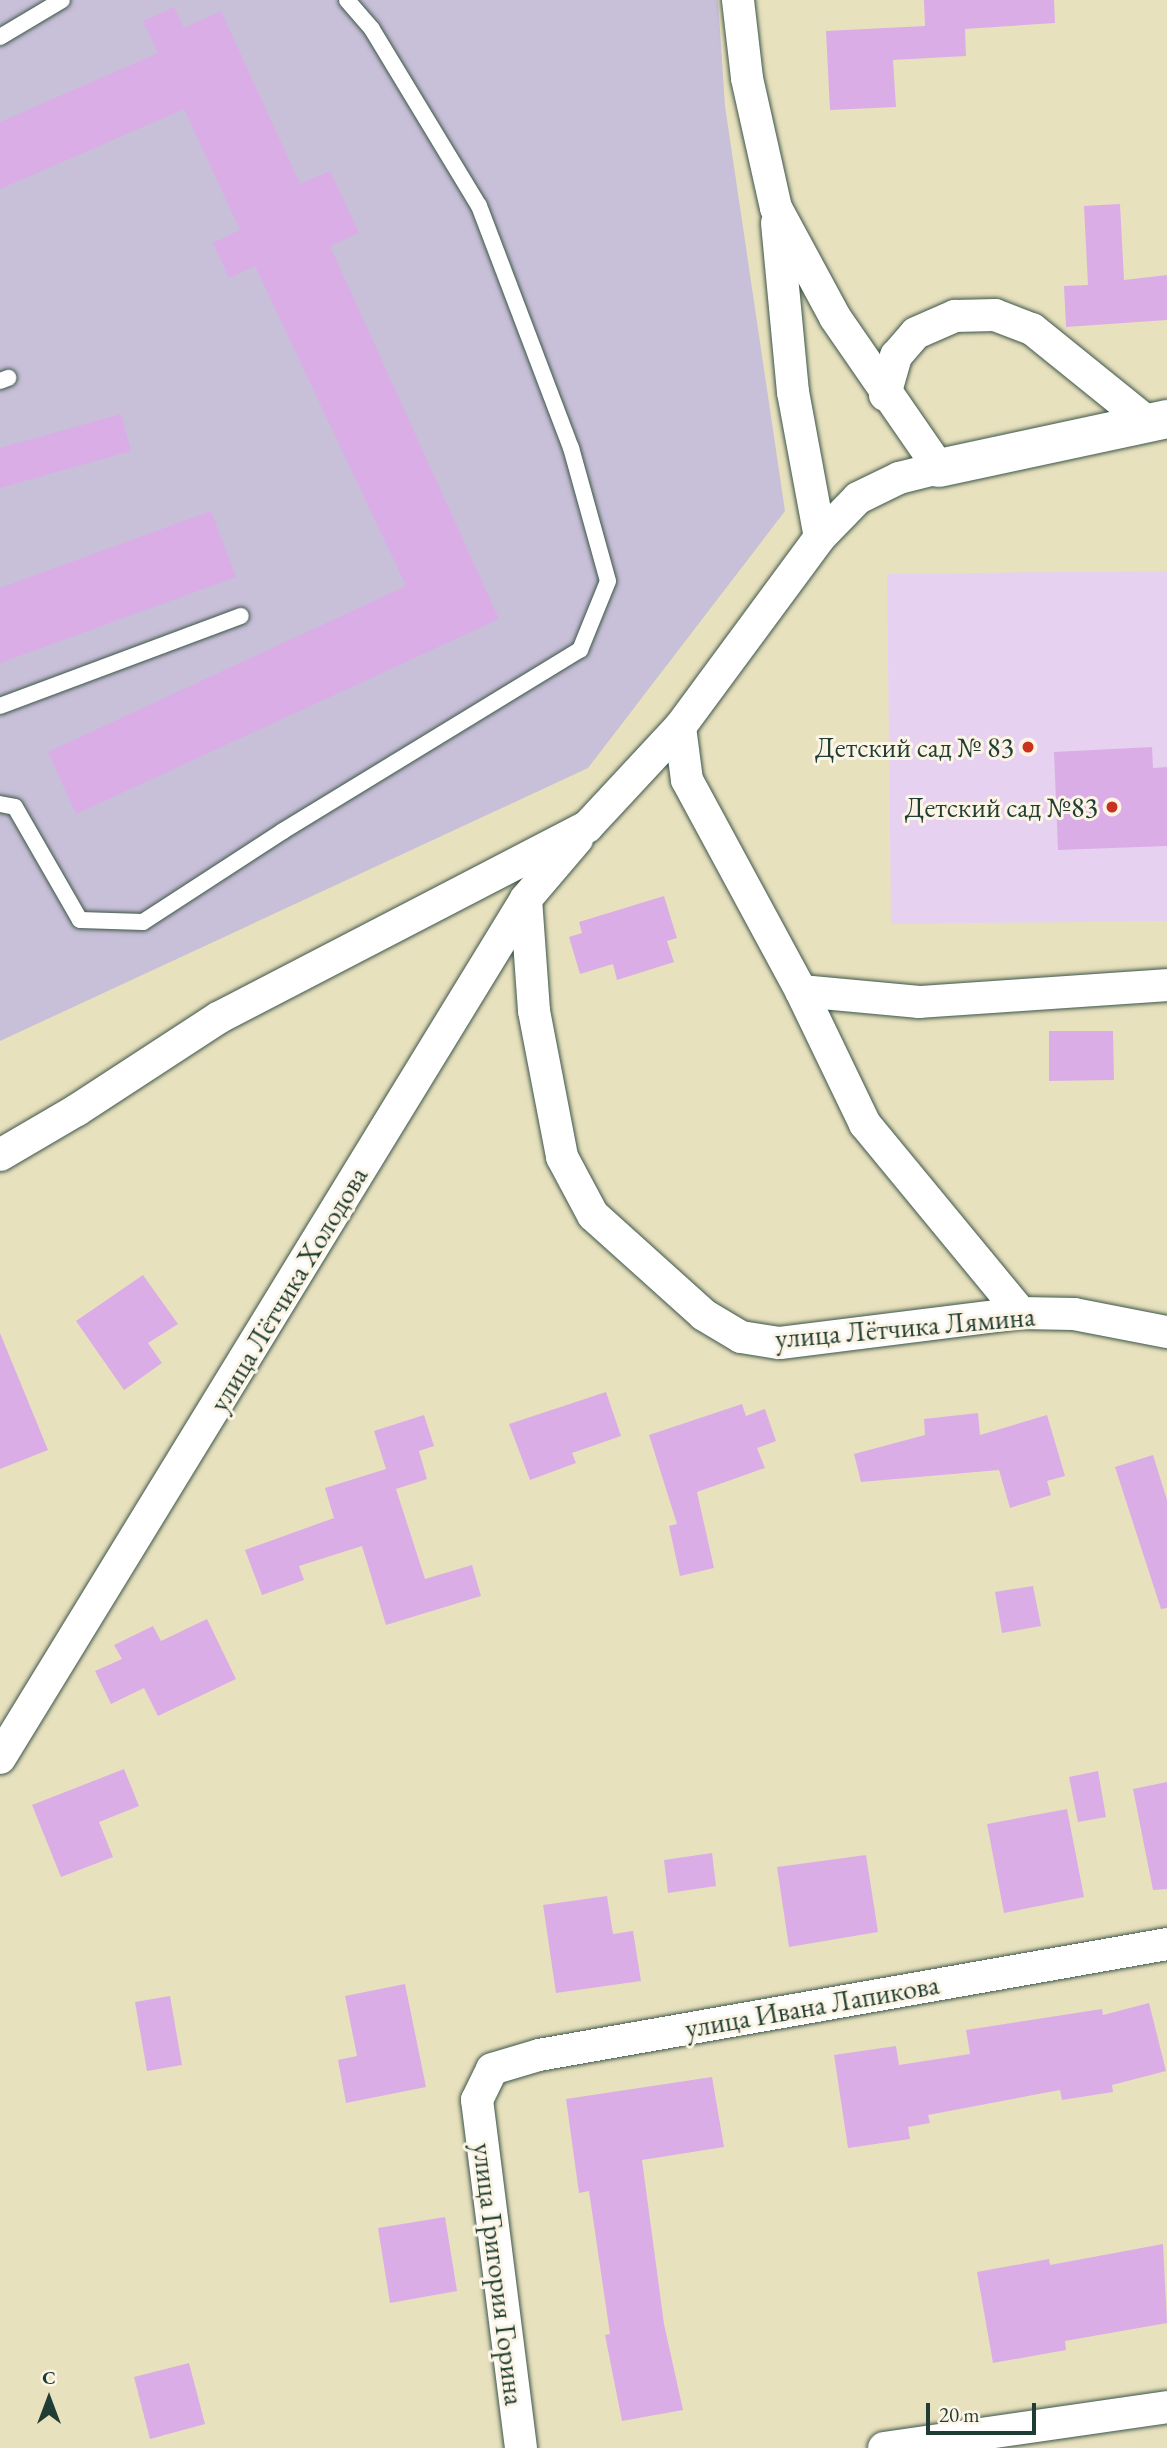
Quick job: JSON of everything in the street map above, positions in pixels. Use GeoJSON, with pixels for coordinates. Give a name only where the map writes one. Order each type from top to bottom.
{"type":"FeatureCollection","features":[{"type":"Feature","properties":{"kind":"street"},"geometry":{"type":"LineString","coordinates":[[738,0],[747,78],[776,208],[793,392],[820,537]]}},
{"type":"Feature","properties":{"kind":"street"},"geometry":{"type":"LineString","coordinates":[[776,208],[835,317],[884,395],[939,468],[1157,420]]}},
{"type":"Feature","properties":{"kind":"street"},"geometry":{"type":"LineString","coordinates":[[884,395],[896,356],[916,333],[955,316],[995,315],[1032,329],[1157,420]]}},
{"type":"Feature","properties":{"kind":"street","name":"улица Лётчика Холодова"},"geometry":{"type":"LineString","coordinates":[[0,1758],[526,900],[587,827],[680,726],[820,537],[858,498],[899,478],[939,468]]}},
{"type":"Feature","properties":{"kind":"street"},"geometry":{"type":"LineString","coordinates":[[680,726],[687,780],[801,991],[865,1124],[1021,1313]]}},
{"type":"Feature","properties":{"kind":"street"},"geometry":{"type":"LineString","coordinates":[[1,1152],[218,1018],[587,827]]}},
{"type":"Feature","properties":{"kind":"street","name":"улица Лётчика Лямина"},"geometry":{"type":"LineString","coordinates":[[526,900],[534,1011],[562,1157],[593,1215],[704,1315],[741,1337],[780,1343],[1021,1313],[1073,1314],[1167,1332]]}},
{"type":"Feature","properties":{"kind":"street"},"geometry":{"type":"LineString","coordinates":[[801,991],[919,1002],[1167,985]]}},
{"type":"Feature","properties":{"kind":"street","name":"улица Ивана Лапикова"},"geometry":{"type":"LineString","coordinates":[[477,2100],[492,2069],[539,2055],[1167,1944]]}},
{"type":"Feature","properties":{"kind":"street","name":"улица Григория Горина"},"geometry":{"type":"LineString","coordinates":[[477,2100],[521,2448]]}},
{"type":"Feature","properties":{"kind":"street"},"geometry":{"type":"LineString","coordinates":[[884,2448],[1167,2407]]}},
{"type":"Feature","properties":{"kind":"lane"},"geometry":{"type":"LineString","coordinates":[[0,37],[62,0]]}},
{"type":"Feature","properties":{"kind":"lane"},"geometry":{"type":"LineString","coordinates":[[0,804],[15,807],[80,920],[144,922],[283,831],[580,650],[608,580],[571,448],[479,206],[372,29],[347,0]]}},
{"type":"Feature","properties":{"kind":"lane"},"geometry":{"type":"LineString","coordinates":[[0,706],[241,615]]}},
{"type":"Feature","properties":{"kind":"shaded area"},"geometry":{"type":"Polygon","coordinates":[[[0,0],[718,0],[725,106],[785,511],[588,768],[0,1041],[0,0]]]}},
{"type":"Feature","properties":{"kind":"shaded area","name":"Детский сад № 83"},"geometry":{"type":"Polygon","coordinates":[[[1167,571],[1167,921],[891,924],[887,574],[1167,571]]]}},
{"type":"Feature","properties":{"kind":"building"},"geometry":{"type":"Polygon","coordinates":[[[924,0],[1054,0],[1055,23],[965,29],[966,56],[893,60],[896,107],[830,110],[826,31],[925,26],[924,0]]]}},
{"type":"Feature","properties":{"kind":"building"},"geometry":{"type":"Polygon","coordinates":[[[174,7],[184,28],[221,11],[300,184],[330,171],[359,233],[330,246],[499,619],[76,814],[48,752],[406,586],[255,266],[229,278],[213,243],[240,230],[184,109],[0,189],[0,122],[158,53],[143,21],[174,7]]]}},
{"type":"Feature","properties":{"kind":"building"},"geometry":{"type":"Polygon","coordinates":[[[1120,204],[1124,280],[1167,275],[1167,320],[1066,327],[1064,286],[1088,285],[1084,206],[1120,204]]]}},
{"type":"Feature","properties":{"kind":"building"},"geometry":{"type":"Polygon","coordinates":[[[121,414],[131,451],[0,488],[0,448],[121,414]]]}},
{"type":"Feature","properties":{"kind":"building"},"geometry":{"type":"Polygon","coordinates":[[[211,511],[236,577],[0,663],[0,588],[211,511]]]}},
{"type":"Feature","properties":{"kind":"building","name":"Детский сад №83"},"geometry":{"type":"Polygon","coordinates":[[[1152,747],[1153,768],[1167,767],[1167,846],[1058,850],[1054,752],[1152,747]]]}},
{"type":"Feature","properties":{"kind":"building"},"geometry":{"type":"Polygon","coordinates":[[[664,896],[677,938],[667,941],[674,962],[617,980],[613,964],[580,974],[569,937],[582,933],[579,922],[664,896]]]}},
{"type":"Feature","properties":{"kind":"building"},"geometry":{"type":"Polygon","coordinates":[[[1049,1031],[1113,1031],[1114,1080],[1049,1081],[1049,1031]]]}},
{"type":"Feature","properties":{"kind":"building"},"geometry":{"type":"Polygon","coordinates":[[[143,1275],[178,1324],[148,1343],[162,1363],[124,1390],[76,1321],[143,1275]]]}},
{"type":"Feature","properties":{"kind":"building"},"geometry":{"type":"Polygon","coordinates":[[[0,1333],[48,1450],[0,1469],[0,1333]]]}},
{"type":"Feature","properties":{"kind":"building"},"geometry":{"type":"Polygon","coordinates":[[[606,1392],[621,1436],[572,1453],[576,1463],[530,1480],[509,1424],[606,1392]]]}},
{"type":"Feature","properties":{"kind":"building"},"geometry":{"type":"Polygon","coordinates":[[[742,1404],[746,1416],[765,1409],[776,1441],[757,1448],[765,1468],[697,1492],[714,1568],[680,1576],[669,1526],[677,1524],[649,1435],[742,1404]]]}},
{"type":"Feature","properties":{"kind":"building"},"geometry":{"type":"Polygon","coordinates":[[[978,1413],[980,1435],[1047,1415],[1065,1476],[1047,1481],[1051,1495],[1010,1508],[999,1470],[861,1482],[854,1454],[925,1435],[924,1419],[978,1413]]]}},
{"type":"Feature","properties":{"kind":"building"},"geometry":{"type":"Polygon","coordinates":[[[424,1415],[434,1446],[419,1451],[427,1479],[396,1489],[425,1579],[472,1565],[481,1596],[386,1625],[362,1546],[299,1566],[304,1580],[262,1595],[245,1550],[334,1518],[325,1488],[386,1469],[374,1431],[424,1415]]]}},
{"type":"Feature","properties":{"kind":"building"},"geometry":{"type":"Polygon","coordinates":[[[1153,1455],[1167,1500],[1167,1608],[1161,1609],[1115,1467],[1153,1455]]]}},
{"type":"Feature","properties":{"kind":"building"},"geometry":{"type":"Polygon","coordinates":[[[1033,1586],[1041,1626],[1002,1633],[995,1592],[1033,1586]]]}},
{"type":"Feature","properties":{"kind":"building"},"geometry":{"type":"Polygon","coordinates":[[[207,1619],[236,1679],[158,1716],[144,1688],[111,1704],[95,1671],[122,1659],[114,1645],[153,1626],[161,1641],[207,1619]]]}},
{"type":"Feature","properties":{"kind":"building"},"geometry":{"type":"Polygon","coordinates":[[[124,1769],[139,1806],[99,1822],[113,1857],[61,1877],[32,1805],[124,1769]]]}},
{"type":"Feature","properties":{"kind":"building"},"geometry":{"type":"Polygon","coordinates":[[[1098,1771],[1106,1817],[1078,1822],[1069,1777],[1098,1771]]]}},
{"type":"Feature","properties":{"kind":"building"},"geometry":{"type":"Polygon","coordinates":[[[1167,1782],[1167,1889],[1153,1890],[1133,1789],[1167,1782]]]}},
{"type":"Feature","properties":{"kind":"building"},"geometry":{"type":"Polygon","coordinates":[[[1067,1809],[1084,1897],[1004,1913],[987,1824],[1067,1809]]]}},
{"type":"Feature","properties":{"kind":"building"},"geometry":{"type":"Polygon","coordinates":[[[712,1853],[716,1886],[668,1893],[664,1860],[712,1853]]]}},
{"type":"Feature","properties":{"kind":"building"},"geometry":{"type":"Polygon","coordinates":[[[866,1855],[878,1932],[789,1947],[777,1867],[866,1855]]]}},
{"type":"Feature","properties":{"kind":"building"},"geometry":{"type":"Polygon","coordinates":[[[607,1896],[613,1934],[633,1931],[641,1981],[556,1993],[543,1905],[607,1896]]]}},
{"type":"Feature","properties":{"kind":"building"},"geometry":{"type":"Polygon","coordinates":[[[405,1984],[426,2087],[346,2103],[338,2060],[357,2056],[345,1996],[405,1984]]]}},
{"type":"Feature","properties":{"kind":"building"},"geometry":{"type":"Polygon","coordinates":[[[170,1996],[182,2065],[147,2071],[135,2002],[170,1996]]]}},
{"type":"Feature","properties":{"kind":"building"},"geometry":{"type":"Polygon","coordinates":[[[1149,2003],[1166,2071],[1112,2085],[1113,2092],[1062,2100],[1060,2090],[928,2115],[930,2123],[908,2127],[910,2139],[848,2148],[834,2055],[896,2046],[899,2065],[970,2054],[966,2030],[1102,2009],[1103,2015],[1149,2003]]]}},
{"type":"Feature","properties":{"kind":"building"},"geometry":{"type":"Polygon","coordinates":[[[712,2077],[724,2147],[642,2160],[664,2324],[683,2410],[622,2421],[605,2335],[610,2334],[589,2191],[579,2193],[566,2099],[712,2077]]]}},
{"type":"Feature","properties":{"kind":"building"},"geometry":{"type":"Polygon","coordinates":[[[445,2217],[457,2291],[390,2303],[378,2228],[445,2217]]]}},
{"type":"Feature","properties":{"kind":"building"},"geometry":{"type":"Polygon","coordinates":[[[1163,2244],[1167,2323],[1065,2341],[1066,2350],[993,2363],[977,2272],[1049,2259],[1050,2265],[1163,2244]]]}},
{"type":"Feature","properties":{"kind":"building"},"geometry":{"type":"Polygon","coordinates":[[[189,2363],[205,2424],[150,2439],[134,2377],[189,2363]]]}},
{"type":"Feature","properties":{"kind":"place","name":"Детский сад № 83"},"geometry":{"type":"Point","coordinates":[1028,747]}},
{"type":"Feature","properties":{"kind":"place","name":"Детский сад №83"},"geometry":{"type":"Point","coordinates":[1112,807]}}]}
